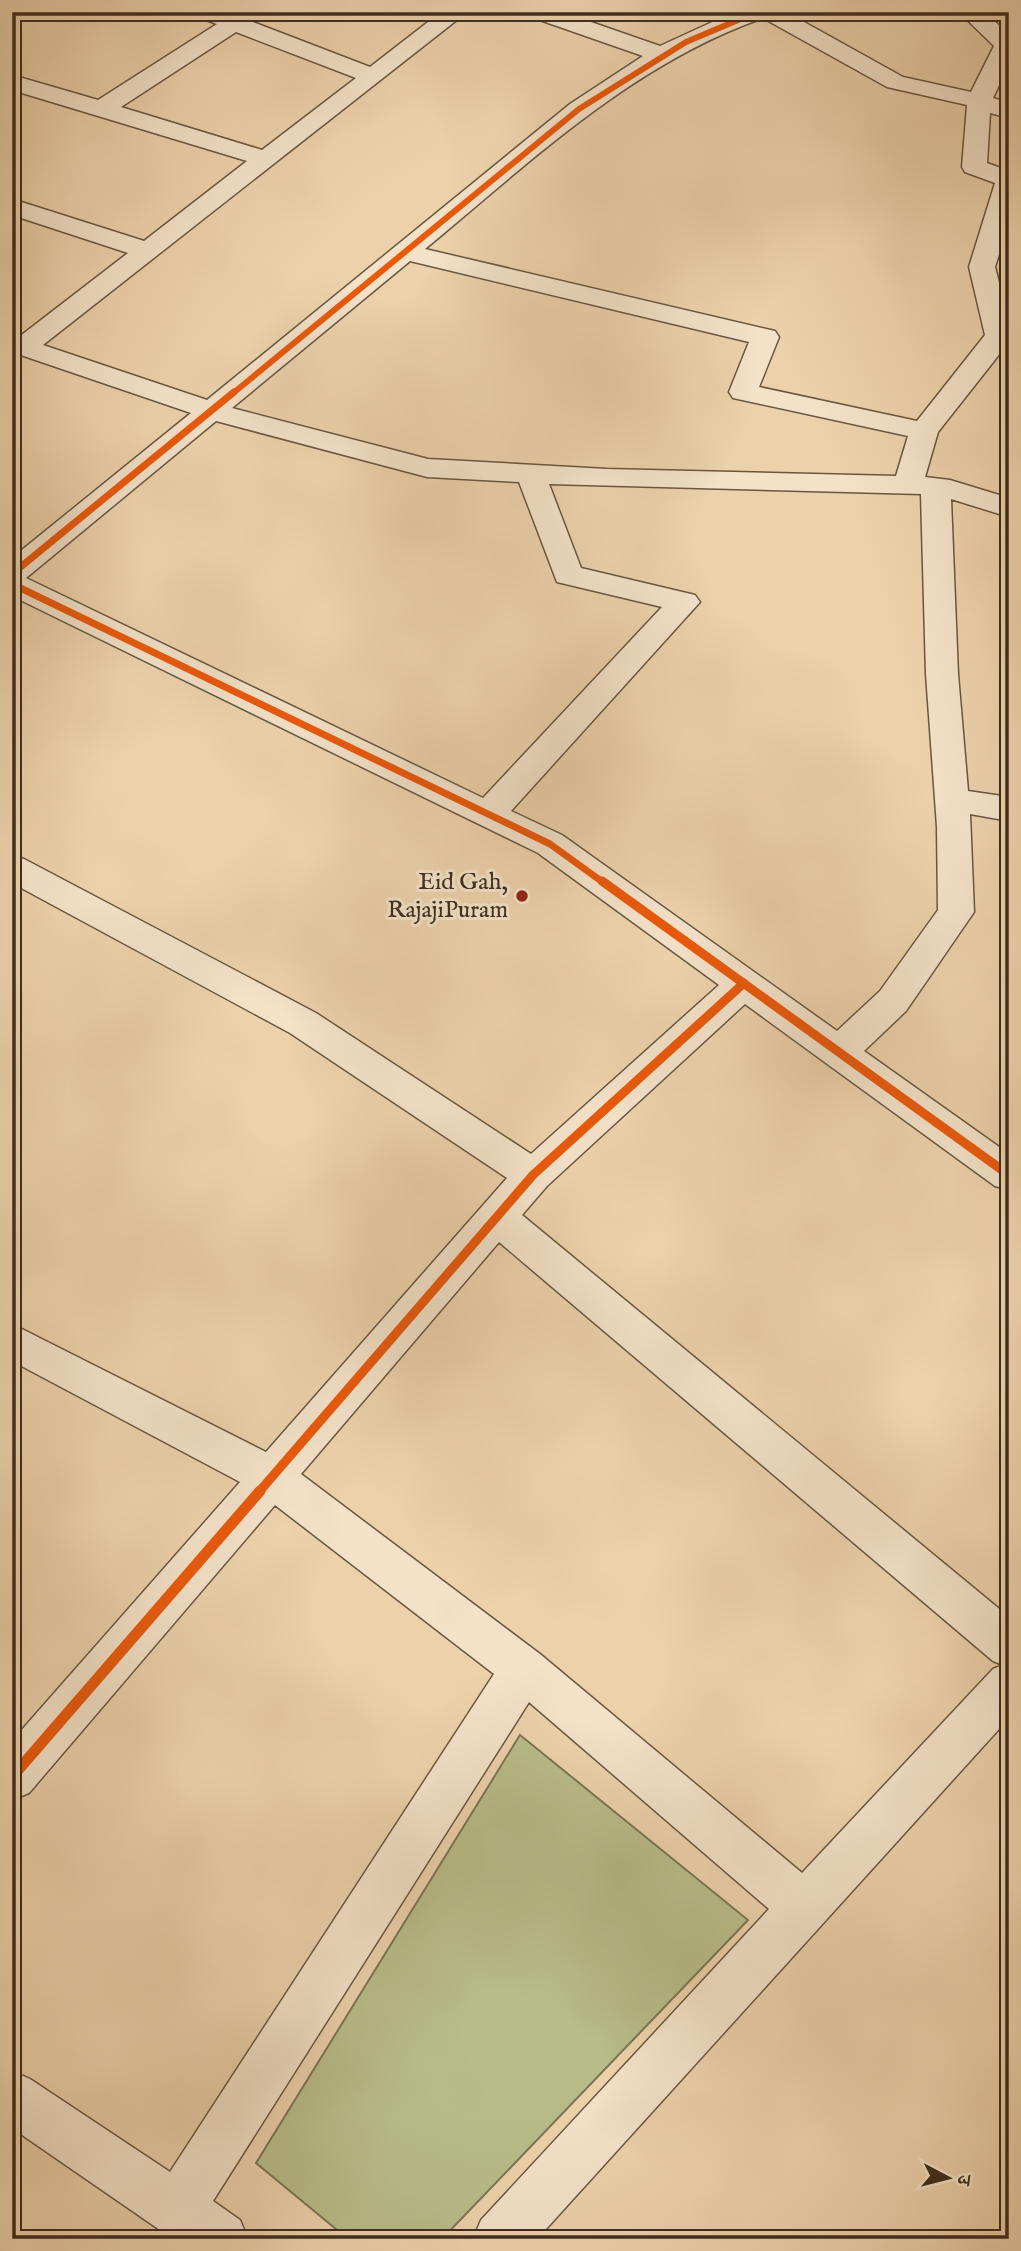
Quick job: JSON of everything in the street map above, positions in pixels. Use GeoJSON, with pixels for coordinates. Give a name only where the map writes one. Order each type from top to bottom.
{"type":"FeatureCollection","features":[{"type":"Feature","properties":{"kind":"street"},"geometry":{"type":"LineString","coordinates":[[206,12],[373,76]]}},
{"type":"Feature","properties":{"kind":"street"},"geometry":{"type":"LineString","coordinates":[[18,345],[148,251],[456,12]]}},
{"type":"Feature","properties":{"kind":"street"},"geometry":{"type":"LineString","coordinates":[[539,12],[659,54]]}},
{"type":"Feature","properties":{"kind":"street"},"geometry":{"type":"LineString","coordinates":[[769,12],[895,82],[979,101],[1009,111]]}},
{"type":"Feature","properties":{"kind":"street"},"geometry":{"type":"LineString","coordinates":[[839,1052],[893,1001],[956,912],[952,800],[942,674],[922,486],[924,431],[997,357],[999,336],[982,267],[1008,179],[974,167],[979,101],[1007,49],[994,31],[970,12]]}},
{"type":"Feature","properties":{"kind":"street"},"geometry":{"type":"LineString","coordinates":[[12,574],[579,109],[659,54],[733,15]]}},
{"type":"Feature","properties":{"kind":"street"},"geometry":{"type":"LineString","coordinates":[[103,108],[234,23]]}},
{"type":"Feature","properties":{"kind":"street"},"geometry":{"type":"LineString","coordinates":[[12,82],[266,159]]}},
{"type":"Feature","properties":{"kind":"street"},"geometry":{"type":"LineString","coordinates":[[12,207],[148,251]]}},
{"type":"Feature","properties":{"kind":"street"},"geometry":{"type":"LineString","coordinates":[[406,252],[765,337],[743,392],[924,431]]}},
{"type":"Feature","properties":{"kind":"street"},"geometry":{"type":"LineString","coordinates":[[18,345],[212,411],[427,468],[531,474],[922,486],[1009,508]]}},
{"type":"Feature","properties":{"kind":"street"},"geometry":{"type":"LineString","coordinates":[[488,814],[684,602],[568,575],[531,474]]}},
{"type":"Feature","properties":{"kind":"street"},"geometry":{"type":"LineString","coordinates":[[12,584],[550,844],[1009,1175]]}},
{"type":"Feature","properties":{"kind":"street"},"geometry":{"type":"LineString","coordinates":[[952,800],[1009,810]]}},
{"type":"Feature","properties":{"kind":"street"},"geometry":{"type":"LineString","coordinates":[[19,883],[303,1023],[533,1175]]}},
{"type":"Feature","properties":{"kind":"street"},"geometry":{"type":"LineString","coordinates":[[12,1777],[533,1175],[744,984]]}},
{"type":"Feature","properties":{"kind":"street"},"geometry":{"type":"LineString","coordinates":[[497,1217],[1009,1646]]}},
{"type":"Feature","properties":{"kind":"street"},"geometry":{"type":"LineString","coordinates":[[12,1340],[272,1478],[524,1669],[804,1907]]}},
{"type":"Feature","properties":{"kind":"street"},"geometry":{"type":"LineString","coordinates":[[177,2209],[524,1669]]}},
{"type":"Feature","properties":{"kind":"street"},"geometry":{"type":"LineString","coordinates":[[500,2239],[1009,1684]]}},
{"type":"Feature","properties":{"kind":"street"},"geometry":{"type":"LineString","coordinates":[[12,2097],[221,2239]]}},
{"type":"Feature","properties":{"kind":"green space"},"geometry":{"type":"Polygon","coordinates":[[[520,1735],[748,1920],[442,2239],[348,2239],[256,2163],[520,1735]]]}},
{"type":"Feature","properties":{"kind":"cycle path"},"geometry":{"type":"LineString","coordinates":[[12,574],[579,109],[686,42],[757,12]]}},
{"type":"Feature","properties":{"kind":"cycle path"},"geometry":{"type":"LineString","coordinates":[[12,584],[550,844],[1009,1175]]}},
{"type":"Feature","properties":{"kind":"cycle path"},"geometry":{"type":"LineString","coordinates":[[12,1777],[533,1175],[744,983]]}},
{"type":"Feature","properties":{"kind":"place","name":"Eid Gah, RajajiPuram"},"geometry":{"type":"Point","coordinates":[522,896]}}]}
